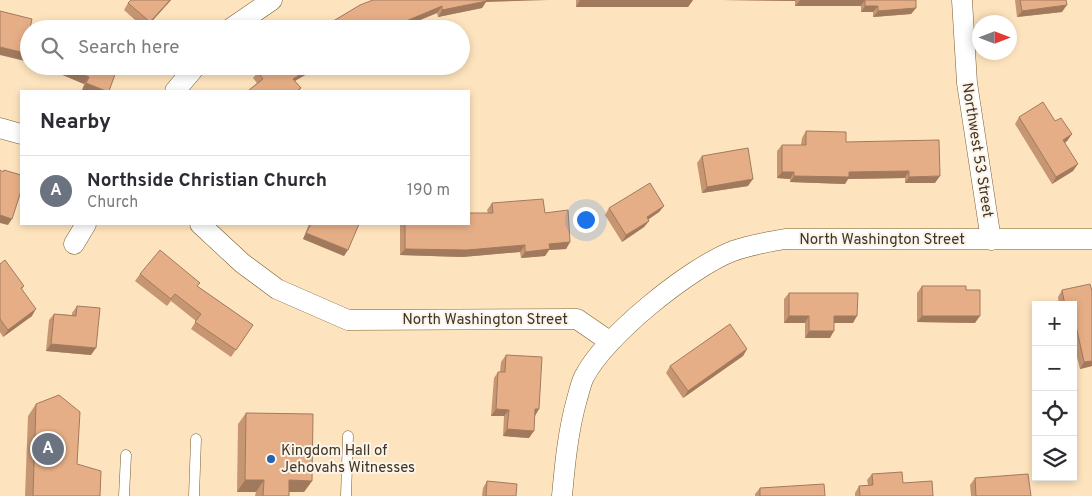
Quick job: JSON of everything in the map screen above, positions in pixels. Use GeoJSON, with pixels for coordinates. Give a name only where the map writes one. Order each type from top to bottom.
{"type":"FeatureCollection","features":[{"type":"Feature","properties":{"kind":"street"},"geometry":{"type":"LineString","coordinates":[[243,20],[272,0]]}},
{"type":"Feature","properties":{"kind":"street","name":"Northwest 53 Street"},"geometry":{"type":"LineString","coordinates":[[962,0],[967,83],[991,240]]}},
{"type":"Feature","properties":{"kind":"street"},"geometry":{"type":"LineString","coordinates":[[176,90],[188,75]]}},
{"type":"Feature","properties":{"kind":"street"},"geometry":{"type":"LineString","coordinates":[[0,128],[20,134]]}},
{"type":"Feature","properties":{"kind":"street"},"geometry":{"type":"LineString","coordinates":[[74,244],[85,225]]}},
{"type":"Feature","properties":{"kind":"street","name":"North Washington Street"},"geometry":{"type":"LineString","coordinates":[[201,225],[242,263],[277,289],[348,320],[576,319],[609,341],[686,277],[717,259],[758,243],[798,238],[1092,239]]}},
{"type":"Feature","properties":{"kind":"street"},"geometry":{"type":"LineString","coordinates":[[562,496],[569,429],[583,378],[609,341]]}},
{"type":"Feature","properties":{"kind":"lane"},"geometry":{"type":"LineString","coordinates":[[346,496],[348,436]]}},
{"type":"Feature","properties":{"kind":"lane"},"geometry":{"type":"LineString","coordinates":[[194,496],[196,439]]}},
{"type":"Feature","properties":{"kind":"lane"},"geometry":{"type":"LineString","coordinates":[[124,496],[126,455]]}},
{"type":"Feature","properties":{"kind":"building"},"geometry":{"type":"Polygon","coordinates":[[[131,0],[170,0],[152,20],[148,20],[128,3],[131,0]]]}},
{"type":"Feature","properties":{"kind":"building"},"geometry":{"type":"Polygon","coordinates":[[[373,0],[487,1],[442,10],[442,6],[409,20],[335,20],[360,5],[373,0]]]}},
{"type":"Feature","properties":{"kind":"building"},"geometry":{"type":"Polygon","coordinates":[[[865,0],[916,0],[916,8],[878,11],[878,6],[865,6],[865,0]]]}},
{"type":"Feature","properties":{"kind":"building"},"geometry":{"type":"Polygon","coordinates":[[[1020,0],[1066,0],[1067,5],[1022,11],[1020,0]]]}},
{"type":"Feature","properties":{"kind":"building"},"geometry":{"type":"Polygon","coordinates":[[[0,11],[32,19],[20,20],[20,52],[0,47],[0,11]]]}},
{"type":"Feature","properties":{"kind":"building"},"geometry":{"type":"Polygon","coordinates":[[[84,75],[115,75],[109,90],[104,90],[86,83],[89,77],[84,75]]]}},
{"type":"Feature","properties":{"kind":"building"},"geometry":{"type":"Polygon","coordinates":[[[260,75],[299,75],[293,79],[301,88],[298,90],[249,90],[263,79],[260,75]]]}},
{"type":"Feature","properties":{"kind":"building"},"geometry":{"type":"Polygon","coordinates":[[[1043,102],[1055,121],[1061,118],[1072,134],[1063,140],[1078,164],[1056,177],[1019,117],[1043,102]]]}},
{"type":"Feature","properties":{"kind":"building"},"geometry":{"type":"Polygon","coordinates":[[[806,131],[846,132],[846,142],[939,140],[940,176],[909,177],[909,171],[849,172],[849,177],[794,176],[794,172],[782,172],[782,145],[806,145],[806,131]]]}},
{"type":"Feature","properties":{"kind":"building"},"geometry":{"type":"Polygon","coordinates":[[[748,148],[753,179],[707,187],[702,156],[748,148]]]}},
{"type":"Feature","properties":{"kind":"building"},"geometry":{"type":"Polygon","coordinates":[[[0,170],[3,172],[4,170],[20,175],[20,194],[12,219],[0,215],[0,170]]]}},
{"type":"Feature","properties":{"kind":"building"},"geometry":{"type":"Polygon","coordinates":[[[650,183],[664,206],[647,217],[649,221],[626,235],[609,208],[650,183]]]}},
{"type":"Feature","properties":{"kind":"building"},"geometry":{"type":"Polygon","coordinates":[[[543,199],[545,213],[568,210],[570,242],[549,244],[550,249],[525,252],[525,245],[467,250],[405,249],[405,225],[470,225],[470,213],[493,213],[492,203],[543,199]]]}},
{"type":"Feature","properties":{"kind":"building"},"geometry":{"type":"Polygon","coordinates":[[[310,225],[359,225],[348,250],[306,233],[310,225]]]}},
{"type":"Feature","properties":{"kind":"building"},"geometry":{"type":"Polygon","coordinates":[[[160,250],[200,283],[197,286],[253,325],[236,350],[195,322],[201,314],[175,294],[171,299],[140,274],[160,250]]]}},
{"type":"Feature","properties":{"kind":"building"},"geometry":{"type":"Polygon","coordinates":[[[5,260],[24,286],[21,288],[36,309],[8,330],[0,319],[0,264],[5,260]]]}},
{"type":"Feature","properties":{"kind":"building"},"geometry":{"type":"Polygon","coordinates":[[[1090,284],[1092,291],[1092,361],[1084,362],[1077,330],[1077,301],[1064,301],[1062,290],[1090,284]]]}},
{"type":"Feature","properties":{"kind":"building"},"geometry":{"type":"Polygon","coordinates":[[[922,286],[966,286],[966,290],[980,290],[980,316],[922,316],[922,286]]]}},
{"type":"Feature","properties":{"kind":"building"},"geometry":{"type":"Polygon","coordinates":[[[789,293],[858,293],[857,316],[834,316],[834,331],[809,331],[809,316],[789,316],[789,293]]]}},
{"type":"Feature","properties":{"kind":"building"},"geometry":{"type":"Polygon","coordinates":[[[77,306],[100,308],[96,348],[51,344],[54,314],[76,316],[77,306]]]}},
{"type":"Feature","properties":{"kind":"building"},"geometry":{"type":"Polygon","coordinates":[[[730,324],[747,349],[688,391],[670,366],[730,324]]]}},
{"type":"Feature","properties":{"kind":"building"},"geometry":{"type":"Polygon","coordinates":[[[506,355],[542,357],[539,409],[535,409],[534,431],[507,429],[509,410],[496,409],[498,372],[505,372],[506,355]]]}},
{"type":"Feature","properties":{"kind":"building"},"geometry":{"type":"Polygon","coordinates":[[[59,395],[80,412],[77,464],[101,471],[100,496],[33,496],[36,404],[59,395]]]}},
{"type":"Feature","properties":{"kind":"building","name":"Kingdom Hall of Jehovahs Witnesses"},"geometry":{"type":"Polygon","coordinates":[[[246,413],[313,414],[312,481],[289,480],[289,496],[263,496],[264,480],[245,480],[246,413]]]}},
{"type":"Feature","properties":{"kind":"building"},"geometry":{"type":"Polygon","coordinates":[[[902,472],[903,483],[932,481],[933,496],[860,496],[859,486],[873,485],[872,474],[902,472]]]}},
{"type":"Feature","properties":{"kind":"building"},"geometry":{"type":"Polygon","coordinates":[[[1028,474],[1031,496],[976,496],[975,478],[1028,474]]]}},
{"type":"Feature","properties":{"kind":"building"},"geometry":{"type":"Polygon","coordinates":[[[487,481],[517,484],[516,496],[486,496],[487,481]]]}},
{"type":"Feature","properties":{"kind":"building"},"geometry":{"type":"Polygon","coordinates":[[[824,484],[825,496],[760,496],[760,488],[824,484]]]}},
{"type":"Feature","properties":{"kind":"place","name":"Northside Christian Church"},"geometry":{"type":"Point","coordinates":[48,449]}},
{"type":"Feature","properties":{"kind":"place","name":"Kingdom Hall of Jehovahs Witnesses"},"geometry":{"type":"Point","coordinates":[271,459]}}]}
